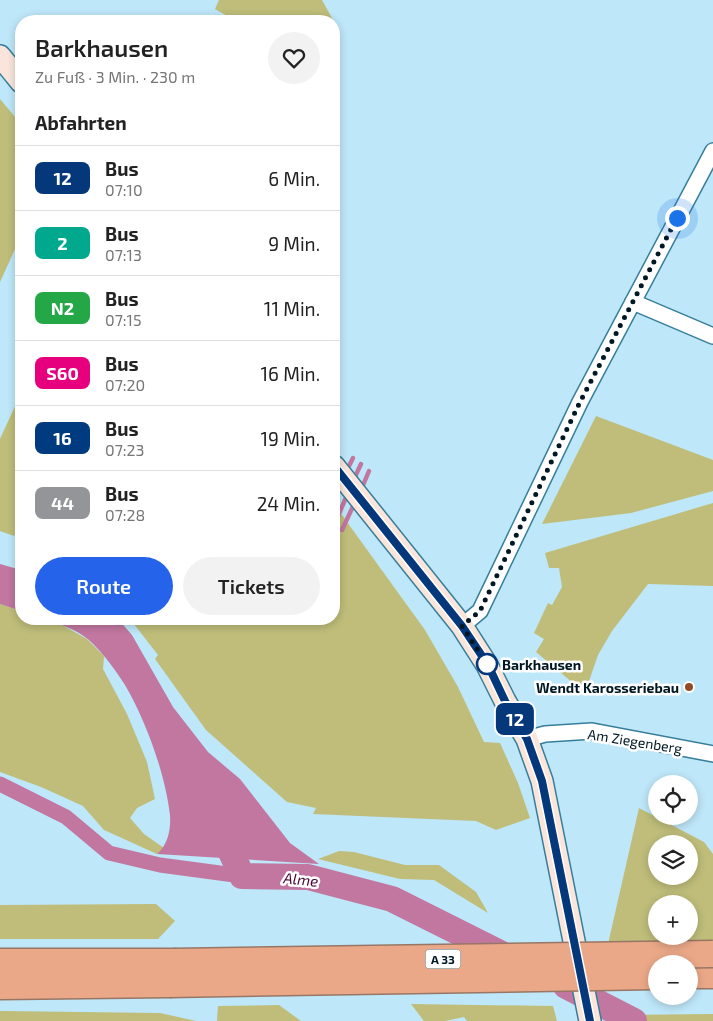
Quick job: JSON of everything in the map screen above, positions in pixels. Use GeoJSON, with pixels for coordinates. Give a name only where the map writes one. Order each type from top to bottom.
{"type":"FeatureCollection","features":[{"type":"Feature","properties":{"kind":"highway","name":"A 33"},"geometry":{"type":"LineString","coordinates":[[0,986],[171,973],[713,954]]}},
{"type":"Feature","properties":{"kind":"highway","name":"A 33"},"geometry":{"type":"LineString","coordinates":[[0,962],[171,973],[648,976]]}},
{"type":"Feature","properties":{"kind":"highway"},"geometry":{"type":"LineString","coordinates":[[698,975],[713,975]]}},
{"type":"Feature","properties":{"kind":"street"},"geometry":{"type":"LineString","coordinates":[[0,56],[15,75]]}},
{"type":"Feature","properties":{"kind":"street"},"geometry":{"type":"LineString","coordinates":[[462,626],[480,611],[580,402],[713,150]]}},
{"type":"Feature","properties":{"kind":"street"},"geometry":{"type":"LineString","coordinates":[[633,302],[713,336]]}},
{"type":"Feature","properties":{"kind":"street"},"geometry":{"type":"LineString","coordinates":[[340,474],[462,626],[488,665],[505,701],[527,739],[542,781],[565,888],[589,1016]]}},
{"type":"Feature","properties":{"kind":"street","name":"Am Ziegenberg"},"geometry":{"type":"LineString","coordinates":[[527,739],[545,734],[592,732],[713,754]]}},
{"type":"Feature","properties":{"kind":"shaded area"},"geometry":{"type":"Polygon","coordinates":[[[219,0],[322,0],[331,15],[226,15],[215,9],[219,0]]]}},
{"type":"Feature","properties":{"kind":"shaded area"},"geometry":{"type":"Polygon","coordinates":[[[0,99],[15,117],[15,249],[0,282],[0,99]]]}},
{"type":"Feature","properties":{"kind":"shaded area"},"geometry":{"type":"Polygon","coordinates":[[[15,406],[14,536],[0,531],[0,439],[15,406]]]}},
{"type":"Feature","properties":{"kind":"shaded area"},"geometry":{"type":"Polygon","coordinates":[[[596,416],[713,460],[713,491],[631,513],[542,524],[596,416]]]}},
{"type":"Feature","properties":{"kind":"shaded area"},"geometry":{"type":"Polygon","coordinates":[[[713,503],[713,586],[648,584],[612,631],[598,655],[585,693],[536,652],[544,639],[534,633],[548,603],[552,605],[562,587],[559,568],[549,568],[545,553],[713,503]]]}},
{"type":"Feature","properties":{"kind":"shaded area"},"geometry":{"type":"Polygon","coordinates":[[[340,512],[425,630],[458,687],[484,742],[500,743],[518,783],[530,818],[496,830],[476,821],[313,814],[316,808],[287,802],[206,730],[155,659],[158,655],[135,625],[340,625],[340,512]]]}},
{"type":"Feature","properties":{"kind":"shaded area"},"geometry":{"type":"Polygon","coordinates":[[[0,564],[15,568],[15,609],[0,604],[0,564]]]}},
{"type":"Feature","properties":{"kind":"shaded area"},"geometry":{"type":"Polygon","coordinates":[[[0,604],[15,609],[15,625],[61,625],[87,639],[104,656],[103,669],[127,714],[147,762],[155,799],[137,808],[130,818],[144,834],[164,848],[157,854],[104,830],[83,806],[41,787],[0,772],[0,604]]]}},
{"type":"Feature","properties":{"kind":"shaded area"},"geometry":{"type":"Polygon","coordinates":[[[61,625],[123,625],[132,635],[173,707],[208,752],[240,779],[290,843],[319,864],[157,854],[164,846],[168,836],[170,815],[164,782],[154,748],[133,699],[121,679],[94,645],[84,636],[61,625]]]}},
{"type":"Feature","properties":{"kind":"shaded area"},"geometry":{"type":"Polygon","coordinates":[[[639,808],[648,813],[648,825],[672,825],[691,835],[648,835],[648,885],[698,885],[698,839],[704,842],[713,854],[713,974],[698,970],[698,955],[648,955],[608,944],[639,808]]]}},
{"type":"Feature","properties":{"kind":"shaded area"},"geometry":{"type":"Polygon","coordinates":[[[339,851],[354,852],[405,865],[439,865],[476,892],[488,913],[434,880],[400,879],[318,859],[339,851]]]}},
{"type":"Feature","properties":{"kind":"shaded area"},"geometry":{"type":"Polygon","coordinates":[[[156,904],[175,921],[158,939],[0,939],[0,905],[156,904]]]}},
{"type":"Feature","properties":{"kind":"shaded area"},"geometry":{"type":"Polygon","coordinates":[[[411,1004],[553,1006],[557,1021],[467,1021],[464,1017],[445,1021],[424,1021],[411,1004]]]}},
{"type":"Feature","properties":{"kind":"shaded area"},"geometry":{"type":"Polygon","coordinates":[[[279,1005],[301,1021],[217,1021],[218,1006],[279,1005]]]}},
{"type":"Feature","properties":{"kind":"shaded area"},"geometry":{"type":"Polygon","coordinates":[[[0,1011],[160,1013],[196,1021],[0,1021],[0,1011]]]}},
{"type":"Feature","properties":{"kind":"shaded area"},"geometry":{"type":"Polygon","coordinates":[[[713,1014],[713,1021],[621,1021],[620,1015],[713,1014]]]}},
{"type":"Feature","properties":{"kind":"waterway"},"geometry":{"type":"LineString","coordinates":[[346,472],[353,458]]}},
{"type":"Feature","properties":{"kind":"waterway"},"geometry":{"type":"LineString","coordinates":[[353,481],[361,464]]}},
{"type":"Feature","properties":{"kind":"waterway"},"geometry":{"type":"LineString","coordinates":[[361,490],[369,471]]}},
{"type":"Feature","properties":{"kind":"waterway"},"geometry":{"type":"LineString","coordinates":[[340,511],[348,493]]}},
{"type":"Feature","properties":{"kind":"waterway"},"geometry":{"type":"LineString","coordinates":[[342,530],[355,502]]}},
{"type":"Feature","properties":{"kind":"waterway"},"geometry":{"type":"LineString","coordinates":[[0,784],[66,817],[109,853],[160,865],[242,876]]}},
{"type":"Feature","properties":{"kind":"waterway","name":"Alme"},"geometry":{"type":"LineString","coordinates":[[219,826],[242,876],[308,877],[392,899],[514,960]]}},
{"type":"Feature","properties":{"kind":"waterway","name":"Alme"},"geometry":{"type":"LineString","coordinates":[[566,986],[634,1021]]}},
{"type":"Feature","properties":{"kind":"bus line","name":"12"},"geometry":{"type":"LineString","coordinates":[[340,474],[462,626],[488,665],[505,701],[527,739],[542,781],[565,888],[590,1021]]}},
{"type":"Feature","properties":{"kind":"place","name":"Barkhausen"},"geometry":{"type":"Point","coordinates":[487,664]}},
{"type":"Feature","properties":{"kind":"place","name":"Wendt Karosseriebau"},"geometry":{"type":"Point","coordinates":[689,687]}},
{"type":"Feature","properties":{"kind":"route"},"geometry":{"type":"LineString","coordinates":[[487,664],[462,626],[480,611],[580,402],[677,218]]}}]}
